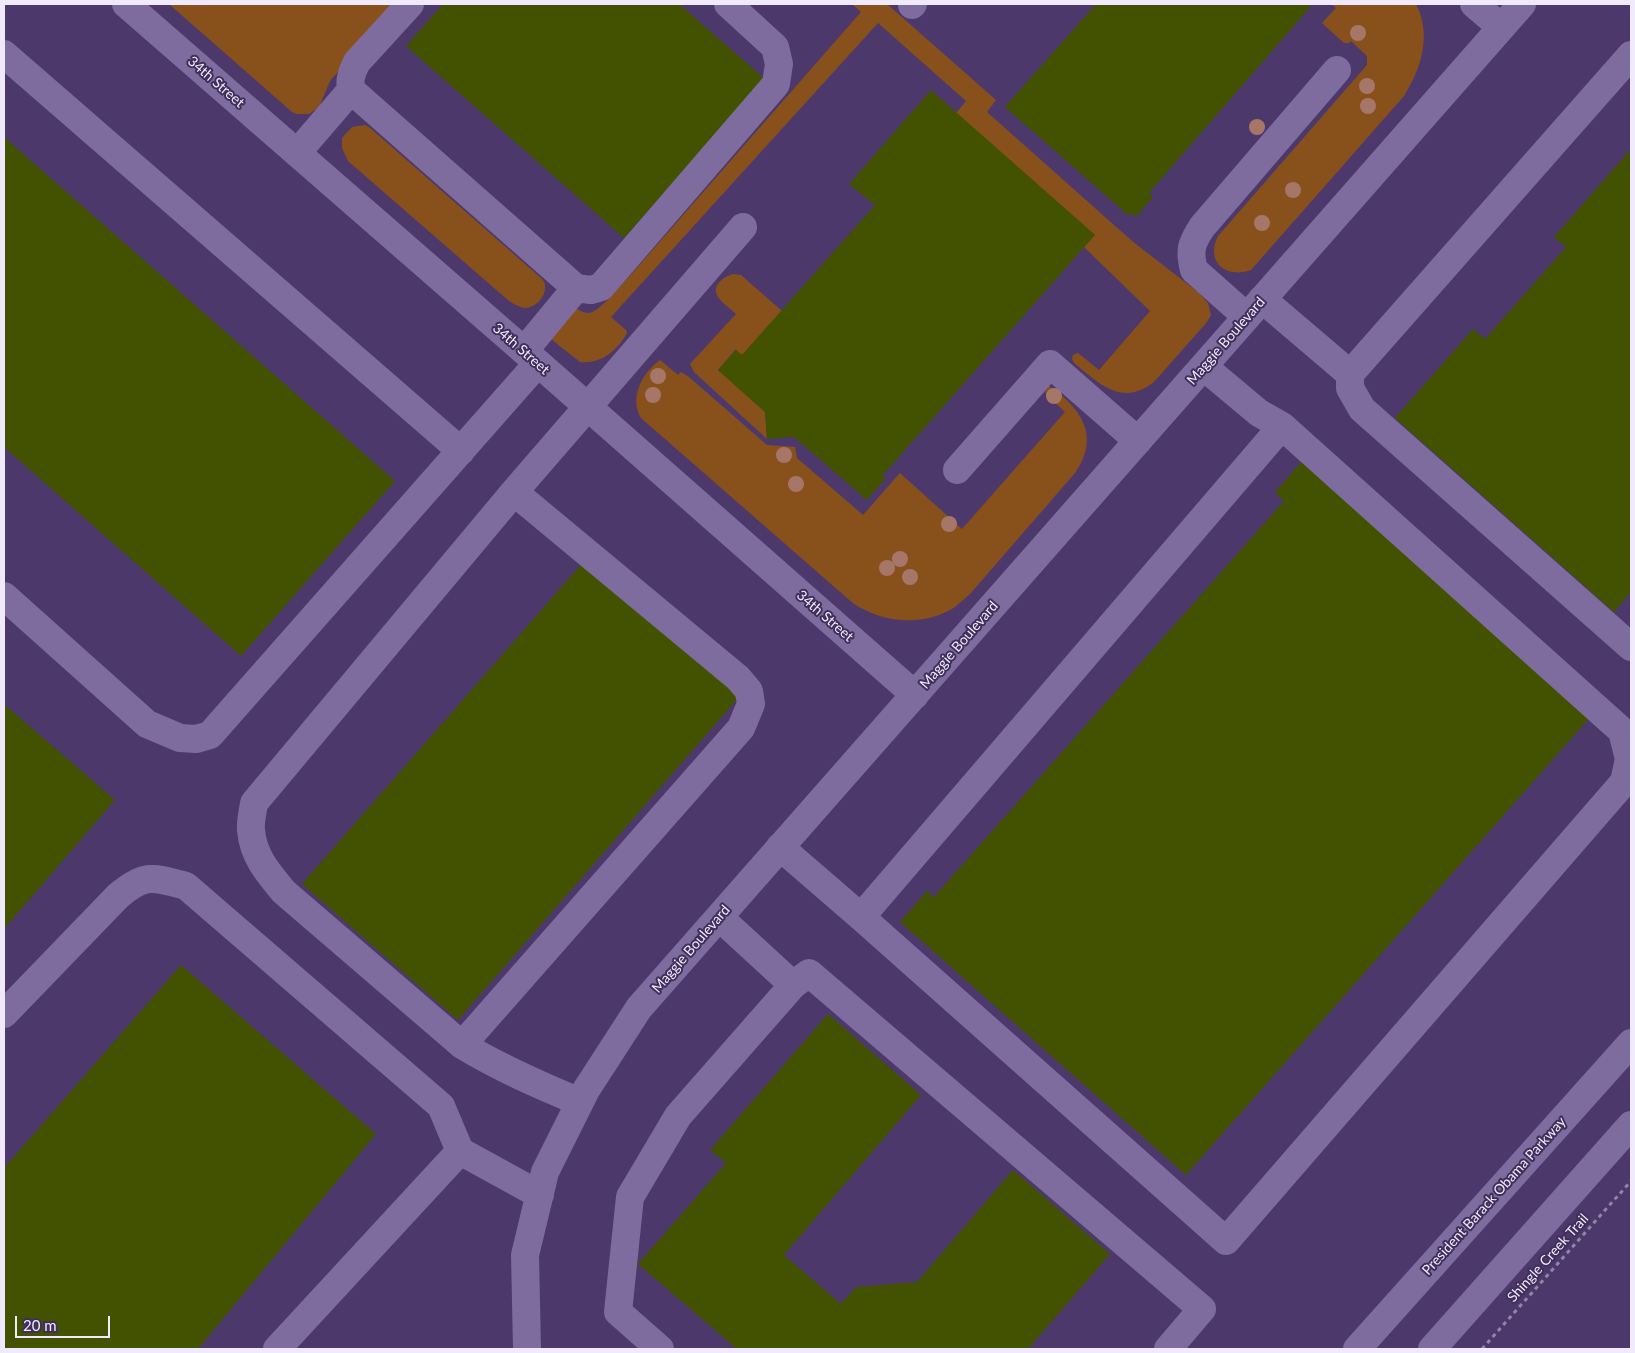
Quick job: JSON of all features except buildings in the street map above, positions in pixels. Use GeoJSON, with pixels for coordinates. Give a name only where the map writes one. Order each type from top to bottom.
{"type":"FeatureCollection","features":[{"type":"Feature","properties":{"kind":"street","name":"34th Street"},"geometry":{"type":"LineString","coordinates":[[126,4],[915,695]]}},
{"type":"Feature","properties":{"kind":"street"},"geometry":{"type":"LineString","coordinates":[[410,4],[358,62],[351,73],[351,90],[576,288],[591,290],[601,286],[776,84],[779,64],[775,47],[728,4]]}},
{"type":"Feature","properties":{"kind":"street"},"geometry":{"type":"LineString","coordinates":[[1474,4],[1501,27]]}},
{"type":"Feature","properties":{"kind":"street","name":"Maggie Boulevard"},"geometry":{"type":"LineString","coordinates":[[525,1345],[525,1255],[546,1172],[586,1090],[638,1008],[1522,4]]}},
{"type":"Feature","properties":{"kind":"street"},"geometry":{"type":"LineString","coordinates":[[4,54],[462,451]]}},
{"type":"Feature","properties":{"kind":"street"},"geometry":{"type":"LineString","coordinates":[[1631,55],[1350,374],[1350,388],[1362,409],[1631,647]]}},
{"type":"Feature","properties":{"kind":"street"},"geometry":{"type":"LineString","coordinates":[[1337,70],[1202,227],[1192,241],[1192,258],[1194,270],[1255,308],[1350,374]]}},
{"type":"Feature","properties":{"kind":"street"},"geometry":{"type":"LineString","coordinates":[[297,153],[351,90]]}},
{"type":"Feature","properties":{"kind":"street"},"geometry":{"type":"LineString","coordinates":[[580,1102],[489,1062],[462,1045],[284,892],[266,871],[255,850],[251,829],[254,803],[514,492],[744,227]]}},
{"type":"Feature","properties":{"kind":"street"},"geometry":{"type":"LineString","coordinates":[[4,596],[147,724],[180,738],[196,739],[210,735],[462,451],[531,357],[576,288]]}},
{"type":"Feature","properties":{"kind":"street"},"geometry":{"type":"LineString","coordinates":[[957,470],[1050,364],[1138,441]]}},
{"type":"Feature","properties":{"kind":"street"},"geometry":{"type":"LineString","coordinates":[[780,848],[861,917],[1226,1241],[1624,782],[1629,759],[1622,732],[1282,426],[1259,413],[1204,367]]}},
{"type":"Feature","properties":{"kind":"street"},"geometry":{"type":"LineString","coordinates":[[861,917],[1282,426]]}},
{"type":"Feature","properties":{"kind":"street"},"geometry":{"type":"LineString","coordinates":[[462,1045],[741,728],[751,704],[749,691],[738,678],[514,492]]}},
{"type":"Feature","properties":{"kind":"street"},"geometry":{"type":"LineString","coordinates":[[4,1014],[118,896],[132,884],[144,879],[158,878],[186,886],[440,1106],[460,1152],[540,1195]]}},
{"type":"Feature","properties":{"kind":"street"},"geometry":{"type":"LineString","coordinates":[[719,917],[793,985]]}},
{"type":"Feature","properties":{"kind":"street"},"geometry":{"type":"LineString","coordinates":[[660,1349],[618,1312],[630,1197],[678,1116],[793,985],[809,973],[1202,1309],[1168,1349]]}},
{"type":"Feature","properties":{"kind":"street","name":"President Barack Obama Parkway"},"geometry":{"type":"LineString","coordinates":[[1357,1349],[1631,1043]]}},
{"type":"Feature","properties":{"kind":"street"},"geometry":{"type":"LineString","coordinates":[[1432,1349],[1631,1124]]}},
{"type":"Feature","properties":{"kind":"street"},"geometry":{"type":"LineString","coordinates":[[277,1349],[460,1152]]}},
{"type":"Feature","properties":{"kind":"path","name":"Shingle Creek Trail"},"geometry":{"type":"LineString","coordinates":[[1482,1349],[1631,1181]]}},
{"type":"Feature","properties":{"kind":"shaded area"},"geometry":{"type":"Polygon","coordinates":[[[4,4],[1631,4],[1631,1349],[4,1349],[4,4]]]}},
{"type":"Feature","properties":{"kind":"shaded area"},"geometry":{"type":"Polygon","coordinates":[[[169,4],[396,4],[330,81],[319,107],[309,114],[297,114],[292,112],[169,4]]]}},
{"type":"Feature","properties":{"kind":"shaded area"},"geometry":{"type":"Polygon","coordinates":[[[852,4],[887,4],[996,100],[987,112],[1132,241],[1199,293],[1208,303],[1211,315],[1207,322],[1154,382],[1132,393],[1121,393],[1102,385],[1074,363],[1073,355],[1078,353],[1099,370],[1150,311],[1084,247],[1095,235],[956,113],[966,101],[878,23],[611,317],[627,333],[613,351],[595,361],[580,362],[551,339],[574,307],[581,311],[593,312],[604,304],[628,278],[861,12],[852,4]]]}},
{"type":"Feature","properties":{"kind":"shaded area"},"geometry":{"type":"Polygon","coordinates":[[[1331,4],[1416,4],[1421,16],[1424,40],[1415,75],[1404,96],[1251,270],[1233,272],[1226,270],[1216,261],[1214,254],[1218,236],[1367,65],[1367,56],[1351,41],[1344,43],[1322,23],[1336,8],[1331,4]]]}},
{"type":"Feature","properties":{"kind":"shaded area"},"geometry":{"type":"Polygon","coordinates":[[[365,125],[541,278],[545,283],[545,289],[540,301],[533,306],[525,308],[509,301],[348,161],[342,148],[342,138],[352,127],[365,125]]]}},
{"type":"Feature","properties":{"kind":"shaded area"},"geometry":{"type":"Polygon","coordinates":[[[733,274],[741,275],[782,311],[742,355],[735,350],[718,370],[765,412],[767,439],[694,372],[690,364],[736,314],[716,293],[719,283],[725,277],[733,274]]]}},
{"type":"Feature","properties":{"kind":"shaded area"},"geometry":{"type":"Polygon","coordinates":[[[660,360],[678,375],[681,372],[689,377],[767,445],[795,447],[797,458],[863,515],[900,473],[962,529],[1065,412],[1046,394],[1045,391],[1049,386],[1078,413],[1087,435],[1086,447],[1083,460],[1075,473],[970,594],[955,607],[933,617],[921,619],[908,620],[884,617],[861,608],[850,600],[641,418],[636,402],[639,386],[648,372],[660,360]]]}}]}
